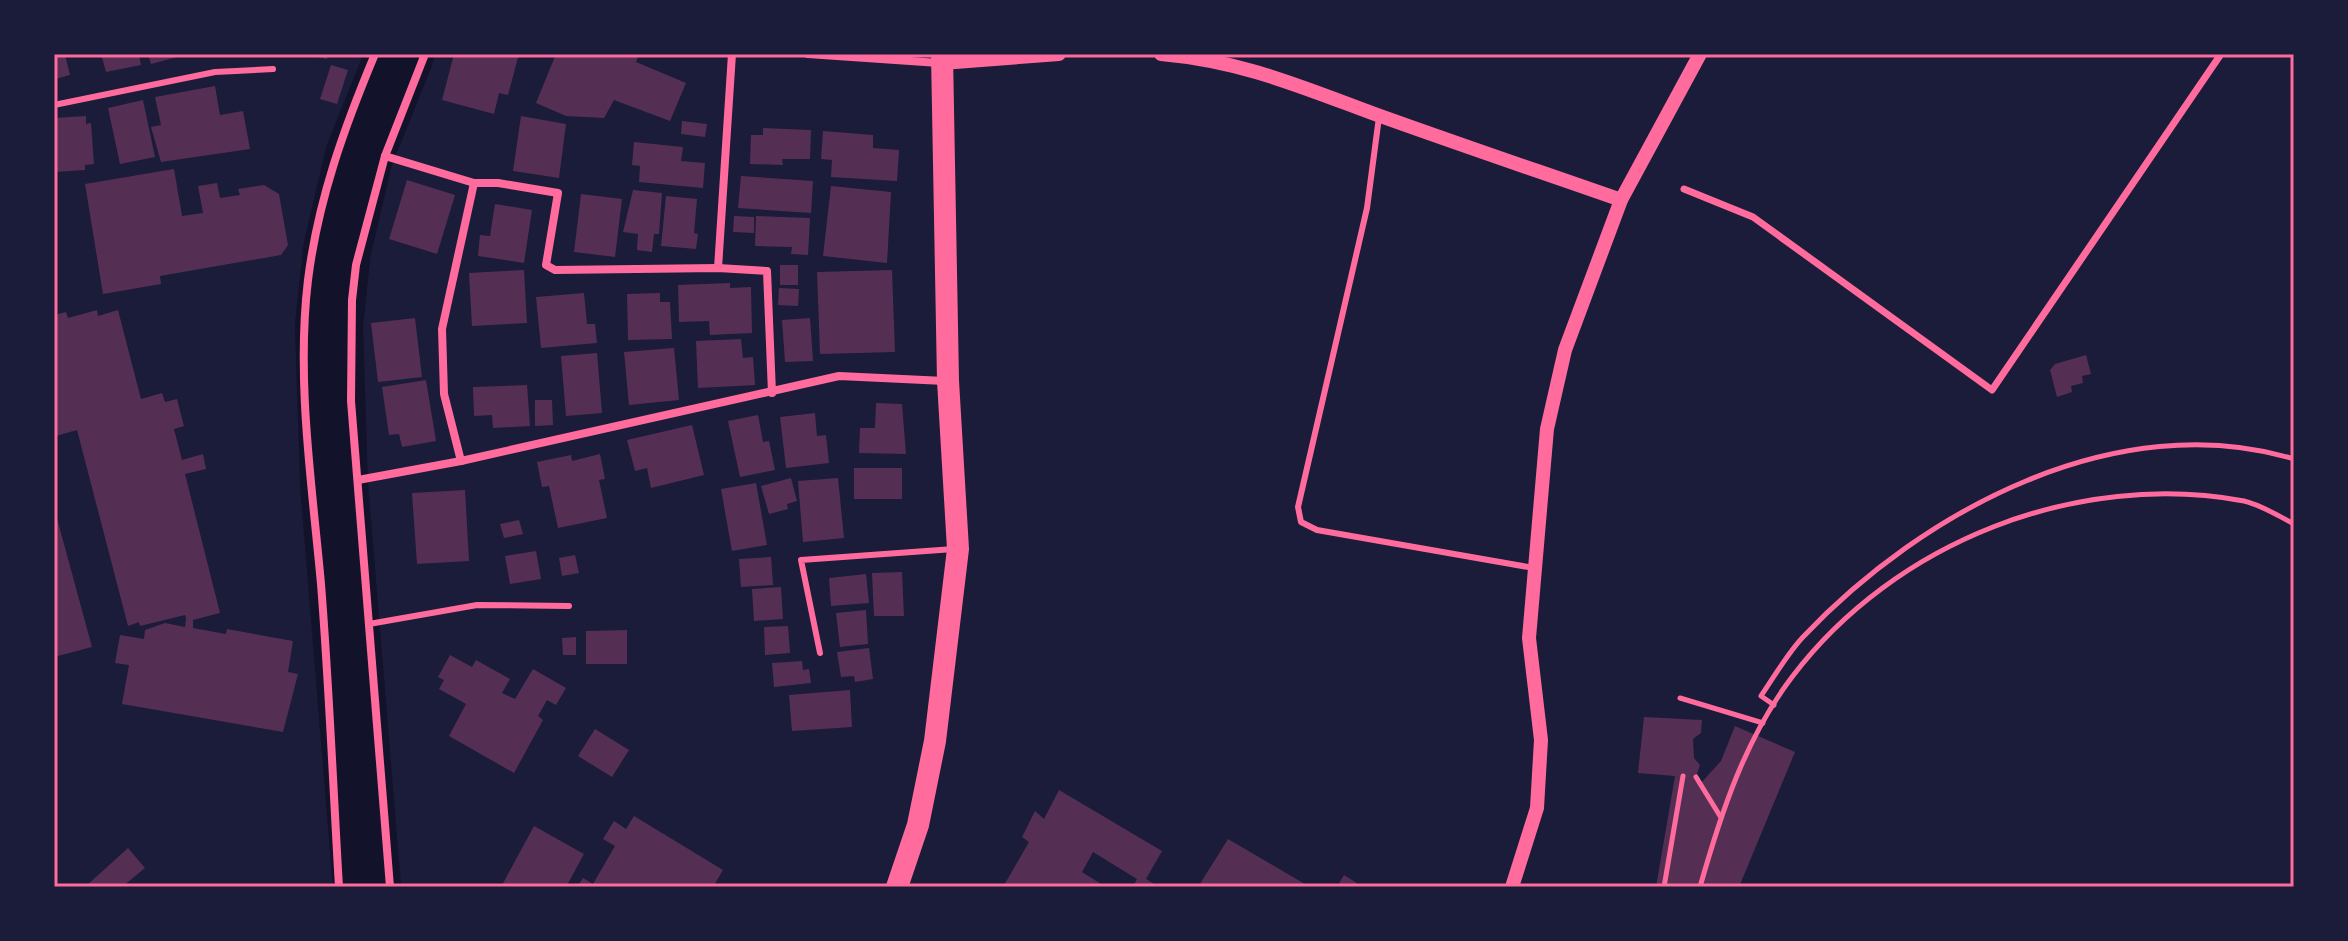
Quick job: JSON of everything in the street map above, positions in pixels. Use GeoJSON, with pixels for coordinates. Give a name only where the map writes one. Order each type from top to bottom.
{"type":"FeatureCollection","features":[{"type":"Feature","properties":{"kind":"highway"},"geometry":{"type":"LineString","coordinates":[[897,887],[918,825],[935,741],[958,549],[948,381],[942,58]]}},
{"type":"Feature","properties":{"kind":"street"},"geometry":{"type":"LineString","coordinates":[[339,887],[322,597],[305,405],[308,282],[326,186],[342,134],[375,54]]}},
{"type":"Feature","properties":{"kind":"street"},"geometry":{"type":"LineString","coordinates":[[390,887],[351,401],[352,300],[356,265],[385,156],[425,54]]}},
{"type":"Feature","properties":{"kind":"street"},"geometry":{"type":"LineString","coordinates":[[718,268],[732,54]]}},
{"type":"Feature","properties":{"kind":"street"},"geometry":{"type":"LineString","coordinates":[[808,54],[942,58],[1059,54]]}},
{"type":"Feature","properties":{"kind":"street"},"geometry":{"type":"LineString","coordinates":[[1161,54],[1204,58],[1299,83],[1379,115],[1621,200]]}},
{"type":"Feature","properties":{"kind":"street"},"geometry":{"type":"LineString","coordinates":[[1512,887],[1537,808],[1540,775],[1541,740],[1529,638],[1547,429],[1565,350],[1621,200],[1700,54]]}},
{"type":"Feature","properties":{"kind":"street"},"geometry":{"type":"LineString","coordinates":[[1684,189],[1753,217],[1992,390],[2221,54]]}},
{"type":"Feature","properties":{"kind":"street"},"geometry":{"type":"LineString","coordinates":[[385,156],[474,183],[498,183],[558,193],[546,265],[555,270],[718,268],[767,271],[772,393]]}},
{"type":"Feature","properties":{"kind":"street"},"geometry":{"type":"LineString","coordinates":[[461,461],[444,394],[442,329],[474,183]]}},
{"type":"Feature","properties":{"kind":"street"},"geometry":{"type":"LineString","coordinates":[[358,480],[461,461],[839,376],[948,381]]}},
{"type":"Feature","properties":{"kind":"lane"},"geometry":{"type":"LineString","coordinates":[[54,105],[215,72],[273,69]]}},
{"type":"Feature","properties":{"kind":"lane"},"geometry":{"type":"LineString","coordinates":[[1379,115],[1367,208],[1298,507],[1301,522],[1317,530],[1534,568]]}},
{"type":"Feature","properties":{"kind":"lane"},"geometry":{"type":"LineString","coordinates":[[820,653],[801,560],[958,549]]}},
{"type":"Feature","properties":{"kind":"lane"},"geometry":{"type":"LineString","coordinates":[[369,624],[477,605],[569,606]]}},
{"type":"Feature","properties":{"kind":"path"},"geometry":{"type":"LineString","coordinates":[[1774,705],[1761,696],[1800,640],[1847,593],[1911,544],[1971,506],[2042,475],[2110,455],[2195,445],[2263,450],[2294,459]]}},
{"type":"Feature","properties":{"kind":"path"},"geometry":{"type":"LineString","coordinates":[[1700,887],[1721,817],[1748,746],[1792,677],[1851,611],[1925,559],[1998,525],[2089,497],[2168,494],[2247,502],[2294,524]]}},
{"type":"Feature","properties":{"kind":"path"},"geometry":{"type":"LineString","coordinates":[[1680,698],[1763,723]]}},
{"type":"Feature","properties":{"kind":"path"},"geometry":{"type":"LineString","coordinates":[[1664,887],[1683,776]]}},
{"type":"Feature","properties":{"kind":"path"},"geometry":{"type":"LineString","coordinates":[[1696,777],[1721,817]]}},
{"type":"Feature","properties":{"kind":"building"},"geometry":{"type":"Polygon","coordinates":[[[54,54],[65,54],[70,75],[55,79],[54,54]]]}},
{"type":"Feature","properties":{"kind":"building"},"geometry":{"type":"Polygon","coordinates":[[[101,54],[139,54],[141,65],[106,72],[101,54]]]}},
{"type":"Feature","properties":{"kind":"building"},"geometry":{"type":"Polygon","coordinates":[[[148,54],[185,54],[185,55],[151,64],[148,54]]]}},
{"type":"Feature","properties":{"kind":"building"},"geometry":{"type":"Polygon","coordinates":[[[303,54],[328,54],[327,59],[303,54]]]}},
{"type":"Feature","properties":{"kind":"building"},"geometry":{"type":"Polygon","coordinates":[[[454,54],[519,54],[508,95],[499,93],[494,114],[442,100],[454,54]]]}},
{"type":"Feature","properties":{"kind":"building"},"geometry":{"type":"Polygon","coordinates":[[[556,54],[639,54],[636,62],[686,83],[670,121],[614,100],[604,118],[566,116],[536,103],[556,54]]]}},
{"type":"Feature","properties":{"kind":"building"},"geometry":{"type":"Polygon","coordinates":[[[331,65],[348,70],[337,104],[320,99],[331,65]]]}},
{"type":"Feature","properties":{"kind":"building"},"geometry":{"type":"Polygon","coordinates":[[[215,86],[220,115],[243,111],[250,149],[161,162],[151,127],[161,125],[155,97],[215,86]]]}},
{"type":"Feature","properties":{"kind":"building"},"geometry":{"type":"Polygon","coordinates":[[[143,100],[155,157],[120,164],[108,108],[143,100]]]}},
{"type":"Feature","properties":{"kind":"building"},"geometry":{"type":"Polygon","coordinates":[[[86,116],[86,124],[91,123],[94,164],[85,165],[85,170],[54,172],[54,118],[86,116]]]}},
{"type":"Feature","properties":{"kind":"building"},"geometry":{"type":"Polygon","coordinates":[[[521,116],[566,124],[559,178],[513,171],[521,116]]]}},
{"type":"Feature","properties":{"kind":"building"},"geometry":{"type":"Polygon","coordinates":[[[682,121],[707,124],[705,137],[681,134],[682,121]]]}},
{"type":"Feature","properties":{"kind":"building"},"geometry":{"type":"Polygon","coordinates":[[[763,128],[811,130],[810,159],[782,159],[783,165],[750,164],[751,135],[763,135],[763,128]]]}},
{"type":"Feature","properties":{"kind":"building"},"geometry":{"type":"Polygon","coordinates":[[[823,131],[873,135],[873,148],[899,150],[897,181],[831,177],[832,160],[821,159],[823,131]]]}},
{"type":"Feature","properties":{"kind":"building"},"geometry":{"type":"Polygon","coordinates":[[[634,142],[683,147],[681,161],[705,163],[703,188],[639,182],[640,166],[632,165],[634,142]]]}},
{"type":"Feature","properties":{"kind":"building"},"geometry":{"type":"Polygon","coordinates":[[[174,169],[182,216],[203,213],[198,186],[217,183],[220,198],[240,195],[238,189],[264,185],[279,194],[288,245],[281,255],[160,276],[161,284],[103,294],[85,184],[174,169]]]}},
{"type":"Feature","properties":{"kind":"building"},"geometry":{"type":"Polygon","coordinates":[[[741,176],[813,181],[811,213],[738,208],[741,176]]]}},
{"type":"Feature","properties":{"kind":"building"},"geometry":{"type":"Polygon","coordinates":[[[407,180],[455,195],[437,254],[389,239],[407,180]]]}},
{"type":"Feature","properties":{"kind":"building"},"geometry":{"type":"Polygon","coordinates":[[[831,186],[891,192],[887,263],[823,256],[831,186]]]}},
{"type":"Feature","properties":{"kind":"building"},"geometry":{"type":"Polygon","coordinates":[[[633,190],[662,193],[659,234],[654,234],[652,252],[637,250],[638,234],[623,232],[633,190]]]}},
{"type":"Feature","properties":{"kind":"building"},"geometry":{"type":"Polygon","coordinates":[[[581,194],[622,199],[615,257],[574,252],[581,194]]]}},
{"type":"Feature","properties":{"kind":"building"},"geometry":{"type":"Polygon","coordinates":[[[666,196],[697,199],[696,249],[661,246],[666,196]]]}},
{"type":"Feature","properties":{"kind":"building"},"geometry":{"type":"Polygon","coordinates":[[[495,204],[532,210],[524,263],[478,256],[480,235],[490,236],[495,204]]]}},
{"type":"Feature","properties":{"kind":"building"},"geometry":{"type":"Polygon","coordinates":[[[734,216],[754,217],[754,233],[733,232],[734,216]]]}},
{"type":"Feature","properties":{"kind":"building"},"geometry":{"type":"Polygon","coordinates":[[[756,216],[810,218],[808,255],[791,254],[792,247],[755,246],[756,216]]]}},
{"type":"Feature","properties":{"kind":"building"},"geometry":{"type":"Polygon","coordinates":[[[780,265],[798,265],[798,285],[780,285],[780,265]]]}},
{"type":"Feature","properties":{"kind":"building"},"geometry":{"type":"Polygon","coordinates":[[[524,270],[527,323],[472,326],[469,273],[524,270]]]}},
{"type":"Feature","properties":{"kind":"building"},"geometry":{"type":"Polygon","coordinates":[[[892,270],[895,352],[820,354],[817,272],[892,270]]]}},
{"type":"Feature","properties":{"kind":"building"},"geometry":{"type":"Polygon","coordinates":[[[730,283],[730,288],[751,287],[752,333],[710,335],[709,321],[679,322],[678,285],[730,283]]]}},
{"type":"Feature","properties":{"kind":"building"},"geometry":{"type":"Polygon","coordinates":[[[779,288],[799,289],[798,306],[778,305],[779,288]]]}},
{"type":"Feature","properties":{"kind":"building"},"geometry":{"type":"Polygon","coordinates":[[[584,293],[587,324],[595,324],[597,343],[541,348],[536,297],[584,293]]]}},
{"type":"Feature","properties":{"kind":"building"},"geometry":{"type":"Polygon","coordinates":[[[660,293],[660,302],[670,302],[672,339],[628,340],[627,294],[660,293]]]}},
{"type":"Feature","properties":{"kind":"building"},"geometry":{"type":"Polygon","coordinates":[[[97,310],[98,316],[118,310],[141,399],[162,393],[165,402],[177,399],[184,426],[174,429],[182,460],[203,454],[206,469],[185,474],[220,613],[193,620],[193,628],[226,634],[227,629],[293,641],[288,672],[298,674],[283,732],[122,704],[129,665],[115,663],[120,635],[144,639],[145,630],[165,623],[185,627],[186,618],[185,615],[128,626],[77,430],[56,436],[54,315],[66,312],[68,318],[97,310]]]}},
{"type":"Feature","properties":{"kind":"building"},"geometry":{"type":"Polygon","coordinates":[[[415,318],[422,377],[378,382],[371,323],[415,318]]]}},
{"type":"Feature","properties":{"kind":"building"},"geometry":{"type":"Polygon","coordinates":[[[810,318],[813,361],[785,362],[782,320],[810,318]]]}},
{"type":"Feature","properties":{"kind":"building"},"geometry":{"type":"Polygon","coordinates":[[[741,339],[743,358],[753,357],[755,385],[698,388],[696,341],[741,339]]]}},
{"type":"Feature","properties":{"kind":"building"},"geometry":{"type":"Polygon","coordinates":[[[674,348],[679,400],[629,405],[624,352],[674,348]]]}},
{"type":"Feature","properties":{"kind":"building"},"geometry":{"type":"Polygon","coordinates":[[[597,353],[602,413],[566,416],[561,356],[597,353]]]}},
{"type":"Feature","properties":{"kind":"building"},"geometry":{"type":"Polygon","coordinates":[[[2086,355],[2091,374],[2082,376],[2083,383],[2071,386],[2072,392],[2057,397],[2050,370],[2055,364],[2086,355]]]}},
{"type":"Feature","properties":{"kind":"building"},"geometry":{"type":"Polygon","coordinates":[[[426,380],[436,441],[402,447],[399,434],[389,435],[382,387],[426,380]]]}},
{"type":"Feature","properties":{"kind":"building"},"geometry":{"type":"Polygon","coordinates":[[[527,385],[530,426],[493,428],[492,415],[474,416],[473,387],[527,385]]]}},
{"type":"Feature","properties":{"kind":"building"},"geometry":{"type":"Polygon","coordinates":[[[535,400],[552,400],[553,425],[535,426],[535,400]]]}},
{"type":"Feature","properties":{"kind":"building"},"geometry":{"type":"Polygon","coordinates":[[[876,403],[902,404],[906,454],[859,453],[860,428],[875,428],[876,403]]]}},
{"type":"Feature","properties":{"kind":"building"},"geometry":{"type":"Polygon","coordinates":[[[815,413],[817,436],[826,435],[829,463],[786,468],[780,417],[815,413]]]}},
{"type":"Feature","properties":{"kind":"building"},"geometry":{"type":"Polygon","coordinates":[[[758,415],[763,442],[769,441],[775,470],[740,477],[728,421],[758,415]]]}},
{"type":"Feature","properties":{"kind":"building"},"geometry":{"type":"Polygon","coordinates":[[[692,425],[704,475],[651,488],[647,468],[635,471],[627,440],[692,425]]]}},
{"type":"Feature","properties":{"kind":"building"},"geometry":{"type":"Polygon","coordinates":[[[600,454],[605,479],[599,480],[607,518],[558,528],[549,486],[542,487],[537,462],[571,455],[572,461],[600,454]]]}},
{"type":"Feature","properties":{"kind":"building"},"geometry":{"type":"Polygon","coordinates":[[[854,468],[902,468],[902,499],[854,499],[854,468]]]}},
{"type":"Feature","properties":{"kind":"building"},"geometry":{"type":"Polygon","coordinates":[[[791,478],[797,501],[787,504],[788,509],[769,514],[761,486],[791,478]]]}},
{"type":"Feature","properties":{"kind":"building"},"geometry":{"type":"Polygon","coordinates":[[[838,478],[844,538],[803,542],[798,481],[838,478]]]}},
{"type":"Feature","properties":{"kind":"building"},"geometry":{"type":"Polygon","coordinates":[[[756,483],[767,545],[732,551],[721,489],[756,483]]]}},
{"type":"Feature","properties":{"kind":"building"},"geometry":{"type":"Polygon","coordinates":[[[465,490],[469,561],[417,564],[412,493],[465,490]]]}},
{"type":"Feature","properties":{"kind":"building"},"geometry":{"type":"Polygon","coordinates":[[[54,512],[92,647],[54,657],[54,512]]]}},
{"type":"Feature","properties":{"kind":"building"},"geometry":{"type":"Polygon","coordinates":[[[519,520],[523,534],[504,538],[500,524],[519,520]]]}},
{"type":"Feature","properties":{"kind":"building"},"geometry":{"type":"Polygon","coordinates":[[[536,551],[541,579],[510,584],[505,556],[536,551]]]}},
{"type":"Feature","properties":{"kind":"building"},"geometry":{"type":"Polygon","coordinates":[[[575,555],[579,573],[562,576],[559,558],[575,555]]]}},
{"type":"Feature","properties":{"kind":"building"},"geometry":{"type":"Polygon","coordinates":[[[771,557],[773,585],[741,587],[739,559],[771,557]]]}},
{"type":"Feature","properties":{"kind":"building"},"geometry":{"type":"Polygon","coordinates":[[[902,572],[904,616],[874,616],[872,573],[902,572]]]}},
{"type":"Feature","properties":{"kind":"building"},"geometry":{"type":"Polygon","coordinates":[[[866,574],[869,603],[831,606],[829,578],[866,574]]]}},
{"type":"Feature","properties":{"kind":"building"},"geometry":{"type":"Polygon","coordinates":[[[781,587],[783,619],[754,621],[752,589],[781,587]]]}},
{"type":"Feature","properties":{"kind":"building"},"geometry":{"type":"Polygon","coordinates":[[[866,610],[868,644],[840,647],[836,613],[866,610]]]}},
{"type":"Feature","properties":{"kind":"building"},"geometry":{"type":"Polygon","coordinates":[[[788,626],[790,653],[765,655],[764,627],[788,626]]]}},
{"type":"Feature","properties":{"kind":"building"},"geometry":{"type":"Polygon","coordinates":[[[627,630],[627,664],[586,664],[586,631],[627,630]]]}},
{"type":"Feature","properties":{"kind":"building"},"geometry":{"type":"Polygon","coordinates":[[[576,637],[576,655],[563,655],[562,638],[576,637]]]}},
{"type":"Feature","properties":{"kind":"building"},"geometry":{"type":"Polygon","coordinates":[[[869,648],[873,679],[855,682],[854,676],[841,677],[837,652],[869,648]]]}},
{"type":"Feature","properties":{"kind":"building"},"geometry":{"type":"Polygon","coordinates":[[[450,655],[472,667],[476,660],[510,679],[502,693],[515,699],[533,669],[566,688],[556,705],[547,700],[538,716],[543,720],[514,773],[449,736],[466,704],[439,689],[444,680],[438,677],[450,655]]]}},
{"type":"Feature","properties":{"kind":"building"},"geometry":{"type":"Polygon","coordinates":[[[802,661],[803,670],[809,669],[811,683],[774,687],[772,663],[802,661]]]}},
{"type":"Feature","properties":{"kind":"building"},"geometry":{"type":"Polygon","coordinates":[[[850,690],[852,727],[792,731],[789,695],[850,690]]]}},
{"type":"Feature","properties":{"kind":"building"},"geometry":{"type":"Polygon","coordinates":[[[1644,717],[1702,720],[1701,733],[1693,739],[1694,758],[1700,765],[1696,777],[1700,784],[1721,761],[1735,726],[1795,752],[1739,887],[1656,887],[1675,776],[1638,773],[1644,717]]]}},
{"type":"Feature","properties":{"kind":"building"},"geometry":{"type":"Polygon","coordinates":[[[595,729],[629,750],[612,777],[578,756],[595,729]]]}},
{"type":"Feature","properties":{"kind":"building"},"geometry":{"type":"Polygon","coordinates":[[[1059,790],[1162,851],[1146,879],[1159,887],[1133,887],[1137,879],[1093,852],[1082,872],[1106,887],[1003,887],[1029,842],[1022,837],[1035,811],[1044,819],[1059,790]]]}},
{"type":"Feature","properties":{"kind":"building"},"geometry":{"type":"Polygon","coordinates":[[[634,816],[723,870],[713,887],[577,887],[583,878],[593,884],[615,846],[603,839],[614,821],[626,829],[634,816]]]}},
{"type":"Feature","properties":{"kind":"building"},"geometry":{"type":"Polygon","coordinates":[[[534,826],[584,854],[566,887],[501,887],[534,826]]]}},
{"type":"Feature","properties":{"kind":"building"},"geometry":{"type":"Polygon","coordinates":[[[1228,839],[1310,887],[1198,887],[1228,839]]]}},
{"type":"Feature","properties":{"kind":"building"},"geometry":{"type":"Polygon","coordinates":[[[128,848],[145,868],[122,887],[85,887],[128,848]]]}},
{"type":"Feature","properties":{"kind":"building"},"geometry":{"type":"Polygon","coordinates":[[[1344,875],[1363,887],[1337,887],[1344,875]]]}},
{"type":"Feature","properties":{"kind":"waterway"},"geometry":{"type":"LineString","coordinates":[[367,887],[334,484],[329,325],[337,250],[359,156],[400,54]]}}]}
